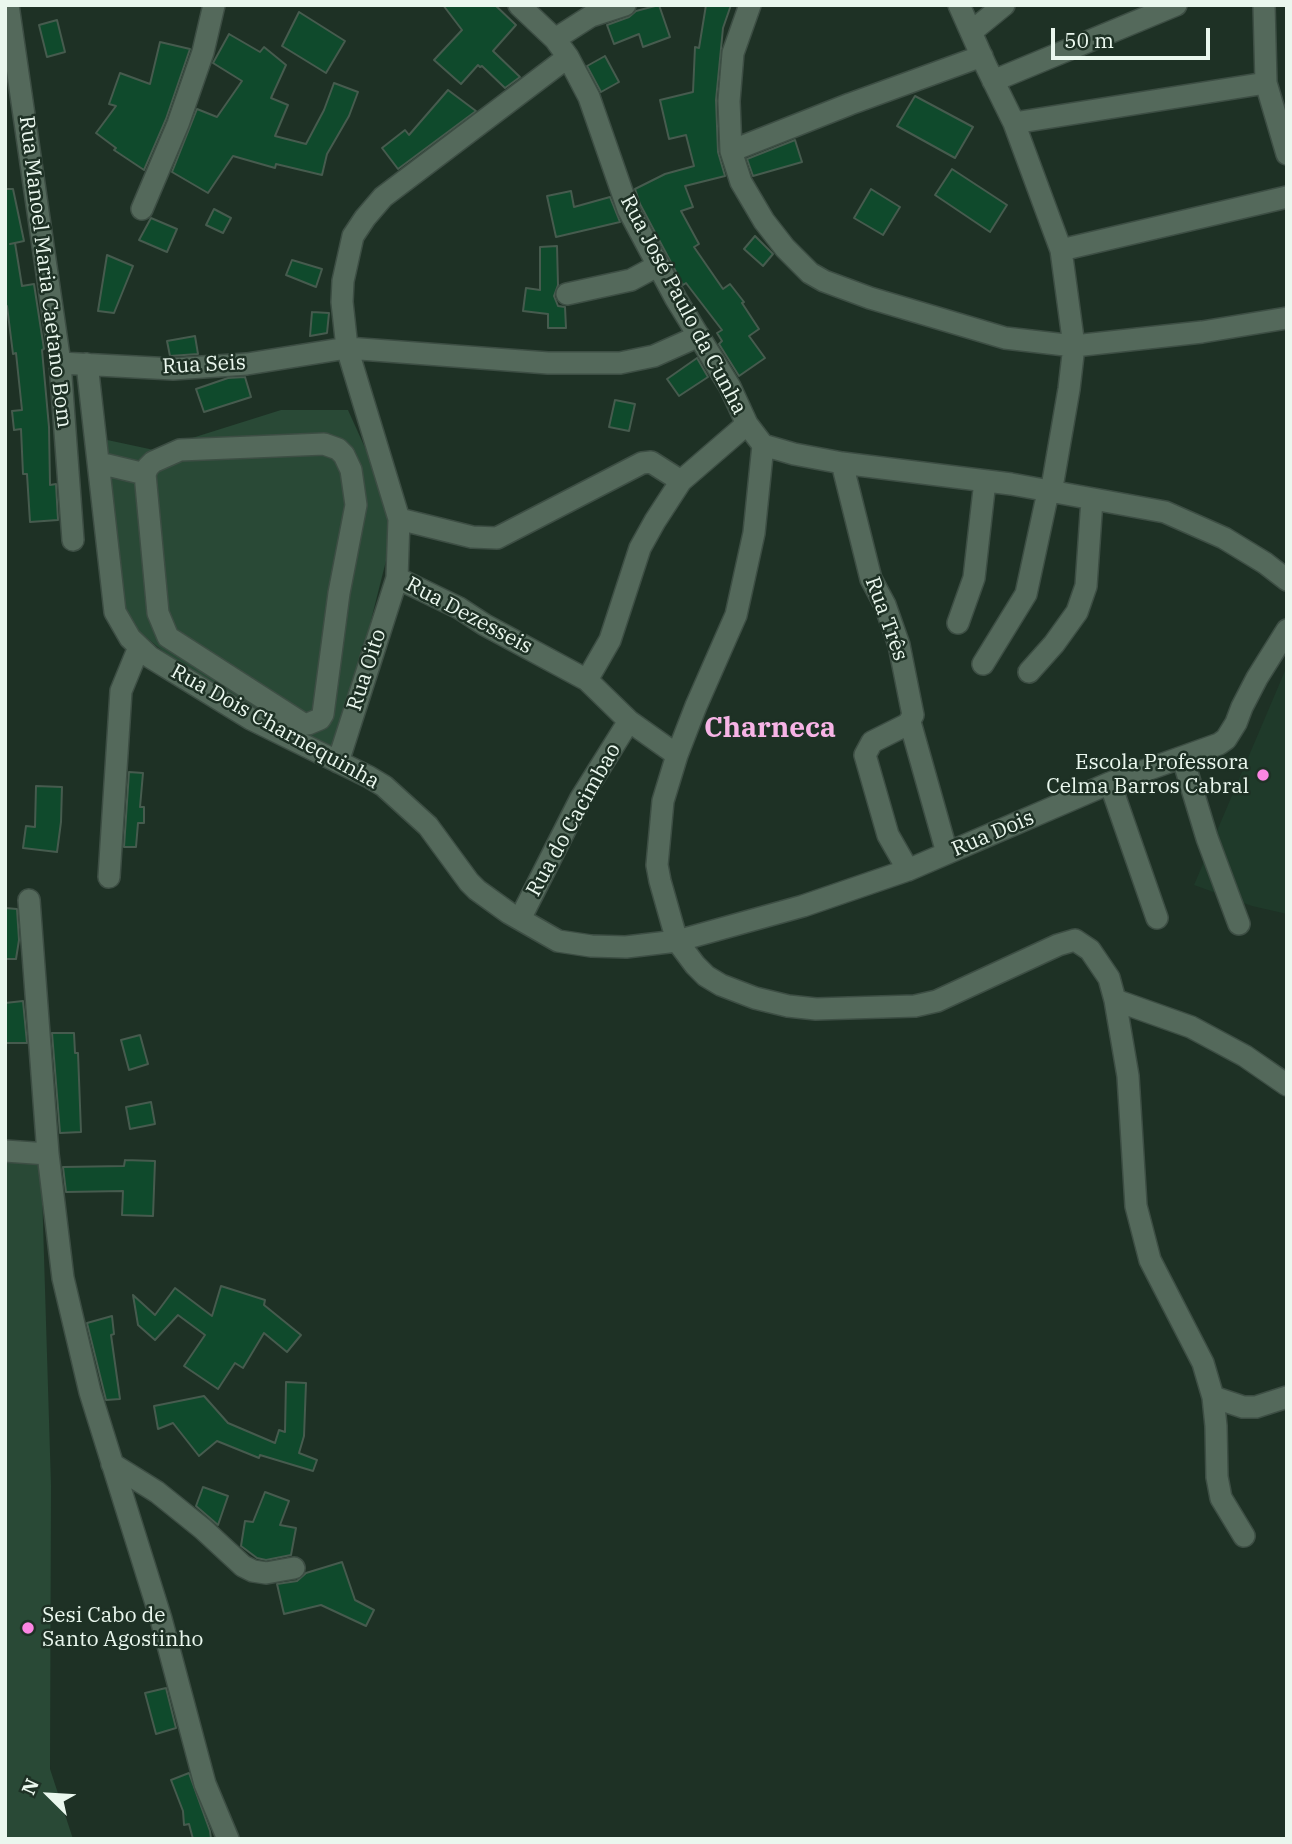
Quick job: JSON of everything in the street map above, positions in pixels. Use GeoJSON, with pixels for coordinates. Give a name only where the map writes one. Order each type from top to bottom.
{"type":"FeatureCollection","features":[{"type":"Feature","properties":{"kind":"street","name":"Rua Manoel Maria Caetano Bom"},"geometry":{"type":"LineString","coordinates":[[8,5],[60,363],[73,540]]}},
{"type":"Feature","properties":{"kind":"street"},"geometry":{"type":"LineString","coordinates":[[142,209],[178,124],[199,64],[214,5]]}},
{"type":"Feature","properties":{"kind":"street","name":"Rua José Paulo da Cunha"},"geometry":{"type":"LineString","coordinates":[[519,5],[555,38],[568,57],[589,97],[628,209],[730,387],[747,424],[763,445]]}},
{"type":"Feature","properties":{"kind":"street"},"geometry":{"type":"LineString","coordinates":[[555,38],[592,16],[625,5]]}},
{"type":"Feature","properties":{"kind":"street"},"geometry":{"type":"LineString","coordinates":[[750,5],[733,53],[729,101],[732,151],[741,183],[764,221],[785,248],[810,273],[870,298],[1005,338],[1074,346],[1202,332],[1287,318]]}},
{"type":"Feature","properties":{"kind":"street"},"geometry":{"type":"LineString","coordinates":[[959,5],[1014,123],[1061,250],[1074,346],[1050,492],[1026,594],[983,664]]}},
{"type":"Feature","properties":{"kind":"street"},"geometry":{"type":"LineString","coordinates":[[971,32],[1004,5]]}},
{"type":"Feature","properties":{"kind":"street"},"geometry":{"type":"LineString","coordinates":[[993,81],[1176,5]]}},
{"type":"Feature","properties":{"kind":"street"},"geometry":{"type":"LineString","coordinates":[[1264,5],[1266,83],[1287,154]]}},
{"type":"Feature","properties":{"kind":"street"},"geometry":{"type":"LineString","coordinates":[[732,151],[850,103],[982,56]]}},
{"type":"Feature","properties":{"kind":"street","name":"Rua Dezesseis"},"geometry":{"type":"LineString","coordinates":[[568,57],[383,197],[365,218],[353,236],[343,281],[342,302],[347,348],[399,519],[397,578],[459,608],[587,680],[629,721],[677,755]]}},
{"type":"Feature","properties":{"kind":"street"},"geometry":{"type":"LineString","coordinates":[[1014,123],[1266,83]]}},
{"type":"Feature","properties":{"kind":"street"},"geometry":{"type":"LineString","coordinates":[[1061,250],[1287,197]]}},
{"type":"Feature","properties":{"kind":"street"},"geometry":{"type":"LineString","coordinates":[[567,295],[631,280],[659,265]]}},
{"type":"Feature","properties":{"kind":"street","name":"Rua Seis"},"geometry":{"type":"LineString","coordinates":[[60,363],[173,369],[247,364],[347,348],[548,363],[620,363],[654,355],[699,336]]}},
{"type":"Feature","properties":{"kind":"street","name":"Rua Dois Charnequinha"},"geometry":{"type":"LineString","coordinates":[[87,364],[114,612],[125,632],[139,647],[150,657],[251,719],[384,786],[428,826],[469,882],[547,936],[573,943],[626,947],[677,941]]}},
{"type":"Feature","properties":{"kind":"street"},"geometry":{"type":"LineString","coordinates":[[587,680],[610,640],[640,548],[681,481],[747,424]]}},
{"type":"Feature","properties":{"kind":"street"},"geometry":{"type":"LineString","coordinates":[[324,444],[338,449],[344,455],[351,470],[356,505],[339,593],[323,714],[320,719],[302,723],[168,637],[158,613],[145,474],[153,462],[180,450],[324,444]]}},
{"type":"Feature","properties":{"kind":"street"},"geometry":{"type":"LineString","coordinates":[[1244,1536],[1221,1498],[1217,1477],[1213,1397],[1203,1363],[1150,1259],[1136,1206],[1128,1076],[1115,1000],[1109,978],[1084,944],[1074,940],[1050,948],[937,1001],[915,1006],[816,1009],[788,1006],[755,998],[721,985],[695,965],[677,941],[657,865],[663,801],[677,755],[695,706],[736,615],[746,576],[754,533],[763,445],[842,463],[985,481],[1165,512],[1190,522],[1254,556],[1287,580]]}},
{"type":"Feature","properties":{"kind":"street"},"geometry":{"type":"LineString","coordinates":[[399,519],[472,537],[497,538],[642,463],[651,462],[681,481]]}},
{"type":"Feature","properties":{"kind":"street"},"geometry":{"type":"LineString","coordinates":[[99,463],[145,474]]}},
{"type":"Feature","properties":{"kind":"street","name":"Rua Três"},"geometry":{"type":"LineString","coordinates":[[842,463],[871,579],[885,606],[899,645],[914,715],[910,722],[947,853]]}},
{"type":"Feature","properties":{"kind":"street"},"geometry":{"type":"LineString","coordinates":[[958,623],[974,578],[985,481]]}},
{"type":"Feature","properties":{"kind":"street"},"geometry":{"type":"LineString","coordinates":[[1028,672],[1054,644],[1077,612],[1086,586],[1092,500]]}},
{"type":"Feature","properties":{"kind":"street","name":"Rua Oito"},"geometry":{"type":"LineString","coordinates":[[338,762],[397,578]]}},
{"type":"Feature","properties":{"kind":"street","name":"Rua Dois"},"geometry":{"type":"LineString","coordinates":[[677,941],[803,906],[908,870],[1110,783],[1184,759],[1219,744],[1226,739],[1236,723],[1242,707],[1287,630]]}},
{"type":"Feature","properties":{"kind":"street"},"geometry":{"type":"LineString","coordinates":[[109,877],[121,691],[139,647]]}},
{"type":"Feature","properties":{"kind":"street","name":"Rua do Cacimbao"},"geometry":{"type":"LineString","coordinates":[[520,919],[581,798],[629,721]]}},
{"type":"Feature","properties":{"kind":"street"},"geometry":{"type":"LineString","coordinates":[[908,870],[888,835],[866,752],[872,742],[910,722]]}},
{"type":"Feature","properties":{"kind":"street"},"geometry":{"type":"LineString","coordinates":[[1184,759],[1207,838],[1239,924]]}},
{"type":"Feature","properties":{"kind":"street"},"geometry":{"type":"LineString","coordinates":[[1110,783],[1157,918]]}},
{"type":"Feature","properties":{"kind":"street"},"geometry":{"type":"LineString","coordinates":[[29,900],[48,1154],[63,1278],[90,1392],[161,1619],[205,1784],[228,1839]]}},
{"type":"Feature","properties":{"kind":"street"},"geometry":{"type":"LineString","coordinates":[[1115,1000],[1191,1027],[1245,1056],[1287,1086]]}},
{"type":"Feature","properties":{"kind":"street"},"geometry":{"type":"LineString","coordinates":[[5,1151],[48,1154]]}},
{"type":"Feature","properties":{"kind":"street"},"geometry":{"type":"LineString","coordinates":[[1213,1397],[1243,1408],[1256,1407],[1287,1397]]}},
{"type":"Feature","properties":{"kind":"street"},"geometry":{"type":"LineString","coordinates":[[112,1464],[157,1492],[243,1566],[266,1573],[294,1568]]}},
{"type":"Feature","properties":{"kind":"shaded area"},"geometry":{"type":"Polygon","coordinates":[[[281,410],[348,410],[394,512],[391,541],[337,755],[266,720],[165,653],[116,612],[98,438],[154,450],[281,410]]]}},
{"type":"Feature","properties":{"kind":"shaded area","name":"Escola Professora Celma Barros Cabral"},"geometry":{"type":"Polygon","coordinates":[[[1287,666],[1287,914],[1252,906],[1194,885],[1287,666]]]}},
{"type":"Feature","properties":{"kind":"shaded area","name":"Sesi Cabo de Santo Agostinho"},"geometry":{"type":"Polygon","coordinates":[[[5,1156],[41,1158],[51,1486],[50,1769],[73,1839],[5,1839],[5,1156]]]}},
{"type":"Feature","properties":{"kind":"building"},"geometry":{"type":"Polygon","coordinates":[[[443,5],[495,5],[516,25],[493,51],[520,77],[505,88],[478,65],[461,84],[434,60],[462,30],[443,5]]]}},
{"type":"Feature","properties":{"kind":"building"},"geometry":{"type":"Polygon","coordinates":[[[659,5],[670,37],[643,47],[639,34],[614,44],[607,25],[629,17],[636,11],[659,5]]]}},
{"type":"Feature","properties":{"kind":"building"},"geometry":{"type":"Polygon","coordinates":[[[706,5],[731,5],[723,28],[716,100],[718,152],[725,176],[685,186],[693,207],[681,211],[699,244],[694,247],[723,289],[730,284],[759,329],[749,336],[765,358],[739,376],[719,344],[722,341],[717,333],[722,330],[686,283],[683,285],[640,204],[635,189],[665,174],[694,166],[686,135],[669,139],[660,100],[693,92],[695,47],[699,48],[706,5]]]}},
{"type":"Feature","properties":{"kind":"building"},"geometry":{"type":"Polygon","coordinates":[[[299,12],[345,41],[326,73],[282,46],[299,12]]]}},
{"type":"Feature","properties":{"kind":"building"},"geometry":{"type":"Polygon","coordinates":[[[57,20],[65,52],[47,57],[39,25],[57,20]]]}},
{"type":"Feature","properties":{"kind":"building"},"geometry":{"type":"Polygon","coordinates":[[[229,34],[260,52],[264,47],[286,65],[271,98],[288,105],[275,136],[306,144],[324,110],[334,83],[358,92],[349,116],[327,154],[322,175],[276,164],[275,168],[233,156],[208,193],[172,172],[197,109],[217,117],[242,81],[213,63],[229,34]]]}},
{"type":"Feature","properties":{"kind":"building"},"geometry":{"type":"Polygon","coordinates":[[[160,42],[190,49],[166,119],[144,170],[114,150],[116,148],[96,133],[116,106],[109,104],[120,73],[150,84],[160,42]]]}},
{"type":"Feature","properties":{"kind":"building"},"geometry":{"type":"Polygon","coordinates":[[[605,56],[619,82],[601,92],[587,66],[605,56]]]}},
{"type":"Feature","properties":{"kind":"building"},"geometry":{"type":"Polygon","coordinates":[[[448,90],[476,111],[398,169],[382,148],[405,130],[409,135],[448,90]]]}},
{"type":"Feature","properties":{"kind":"building"},"geometry":{"type":"Polygon","coordinates":[[[915,96],[973,127],[955,158],[897,126],[915,96]]]}},
{"type":"Feature","properties":{"kind":"building"},"geometry":{"type":"Polygon","coordinates":[[[795,140],[802,162],[753,176],[747,159],[795,140]]]}},
{"type":"Feature","properties":{"kind":"building"},"geometry":{"type":"Polygon","coordinates":[[[952,169],[1007,205],[990,232],[935,195],[952,169]]]}},
{"type":"Feature","properties":{"kind":"building"},"geometry":{"type":"Polygon","coordinates":[[[5,189],[13,189],[24,241],[10,244],[15,243],[22,286],[34,284],[44,349],[50,485],[56,484],[58,520],[30,522],[27,474],[23,474],[21,429],[14,430],[12,411],[22,410],[16,353],[13,354],[7,306],[5,307],[5,189]]]}},
{"type":"Feature","properties":{"kind":"building"},"geometry":{"type":"Polygon","coordinates":[[[871,189],[900,207],[883,235],[854,218],[871,189]]]}},
{"type":"Feature","properties":{"kind":"building"},"geometry":{"type":"Polygon","coordinates":[[[571,191],[574,207],[610,197],[620,222],[556,237],[547,196],[571,191]]]}},
{"type":"Feature","properties":{"kind":"building"},"geometry":{"type":"Polygon","coordinates":[[[214,209],[231,218],[223,233],[206,225],[214,209]]]}},
{"type":"Feature","properties":{"kind":"building"},"geometry":{"type":"Polygon","coordinates":[[[151,218],[177,229],[167,252],[139,240],[151,218]]]}},
{"type":"Feature","properties":{"kind":"building"},"geometry":{"type":"Polygon","coordinates":[[[755,236],[773,254],[763,266],[744,249],[755,236]]]}},
{"type":"Feature","properties":{"kind":"building"},"geometry":{"type":"Polygon","coordinates":[[[557,246],[558,285],[554,296],[558,306],[565,307],[566,328],[548,328],[548,314],[523,311],[526,288],[540,290],[540,247],[557,246]]]}},
{"type":"Feature","properties":{"kind":"building"},"geometry":{"type":"Polygon","coordinates":[[[107,255],[133,266],[114,313],[98,311],[107,255]]]}},
{"type":"Feature","properties":{"kind":"building"},"geometry":{"type":"Polygon","coordinates":[[[292,260],[322,269],[316,287],[286,275],[292,260]]]}},
{"type":"Feature","properties":{"kind":"building"},"geometry":{"type":"Polygon","coordinates":[[[312,312],[329,313],[327,333],[310,336],[312,312]]]}},
{"type":"Feature","properties":{"kind":"building"},"geometry":{"type":"Polygon","coordinates":[[[195,336],[198,354],[170,356],[167,341],[195,336]]]}},
{"type":"Feature","properties":{"kind":"building"},"geometry":{"type":"Polygon","coordinates":[[[697,358],[708,377],[679,396],[667,379],[697,358]]]}},
{"type":"Feature","properties":{"kind":"building"},"geometry":{"type":"Polygon","coordinates":[[[245,377],[251,397],[204,412],[196,389],[228,378],[245,377]]]}},
{"type":"Feature","properties":{"kind":"building"},"geometry":{"type":"Polygon","coordinates":[[[615,400],[635,404],[629,431],[609,427],[615,400]]]}},
{"type":"Feature","properties":{"kind":"building"},"geometry":{"type":"Polygon","coordinates":[[[129,772],[143,773],[140,807],[144,807],[144,823],[138,823],[136,847],[124,847],[129,772]]]}},
{"type":"Feature","properties":{"kind":"building"},"geometry":{"type":"Polygon","coordinates":[[[36,786],[62,787],[57,852],[23,848],[26,826],[35,827],[36,786]]]}},
{"type":"Feature","properties":{"kind":"building"},"geometry":{"type":"Polygon","coordinates":[[[5,908],[17,909],[19,940],[16,959],[5,959],[5,908]]]}},
{"type":"Feature","properties":{"kind":"building"},"geometry":{"type":"Polygon","coordinates":[[[23,1001],[27,1043],[5,1043],[5,1003],[23,1001]]]}},
{"type":"Feature","properties":{"kind":"building"},"geometry":{"type":"Polygon","coordinates":[[[52,1033],[74,1033],[75,1053],[78,1053],[81,1132],[60,1133],[52,1033]]]}},
{"type":"Feature","properties":{"kind":"building"},"geometry":{"type":"Polygon","coordinates":[[[140,1035],[148,1064],[129,1070],[121,1040],[140,1035]]]}},
{"type":"Feature","properties":{"kind":"building"},"geometry":{"type":"Polygon","coordinates":[[[151,1102],[155,1124],[130,1129],[126,1107],[151,1102]]]}},
{"type":"Feature","properties":{"kind":"building"},"geometry":{"type":"Polygon","coordinates":[[[125,1160],[155,1161],[153,1216],[122,1215],[123,1191],[66,1192],[63,1167],[124,1166],[125,1160]]]}},
{"type":"Feature","properties":{"kind":"building"},"geometry":{"type":"Polygon","coordinates":[[[221,1286],[265,1300],[264,1305],[301,1335],[287,1352],[264,1333],[243,1368],[235,1363],[218,1389],[184,1366],[205,1335],[178,1315],[155,1340],[138,1325],[133,1295],[155,1315],[175,1288],[212,1316],[221,1286]]]}},
{"type":"Feature","properties":{"kind":"building"},"geometry":{"type":"Polygon","coordinates":[[[112,1316],[114,1334],[111,1335],[120,1399],[106,1400],[87,1323],[112,1316]]]}},
{"type":"Feature","properties":{"kind":"building"},"geometry":{"type":"Polygon","coordinates":[[[286,1382],[306,1383],[304,1436],[299,1453],[317,1460],[313,1471],[260,1455],[259,1458],[217,1441],[199,1456],[173,1423],[158,1429],[154,1406],[204,1396],[228,1423],[275,1443],[279,1430],[285,1432],[286,1382]]]}},
{"type":"Feature","properties":{"kind":"building"},"geometry":{"type":"Polygon","coordinates":[[[203,1487],[228,1496],[218,1525],[196,1506],[203,1487]]]}},
{"type":"Feature","properties":{"kind":"building"},"geometry":{"type":"Polygon","coordinates":[[[265,1492],[289,1501],[280,1525],[296,1528],[291,1555],[266,1560],[257,1558],[241,1546],[245,1521],[253,1522],[265,1492]]]}},
{"type":"Feature","properties":{"kind":"building"},"geometry":{"type":"Polygon","coordinates":[[[342,1562],[355,1600],[374,1610],[366,1626],[321,1605],[284,1614],[277,1584],[297,1581],[306,1573],[342,1562]]]}},
{"type":"Feature","properties":{"kind":"building"},"geometry":{"type":"Polygon","coordinates":[[[166,1688],[176,1728],[156,1734],[145,1693],[166,1688]]]}},
{"type":"Feature","properties":{"kind":"building"},"geometry":{"type":"Polygon","coordinates":[[[189,1773],[211,1839],[193,1839],[189,1824],[184,1825],[183,1811],[171,1780],[189,1773]]]}},
{"type":"Feature","properties":{"kind":"place","name":"Escola Professora Celma Barros Cabral"},"geometry":{"type":"Point","coordinates":[1263,775]}},
{"type":"Feature","properties":{"kind":"place","name":"Sesi Cabo de Santo Agostinho"},"geometry":{"type":"Point","coordinates":[28,1628]}},
{"type":"Feature","properties":{"kind":"district","name":"Charneca"},"geometry":{"type":"Point","coordinates":[770,729]}}]}
